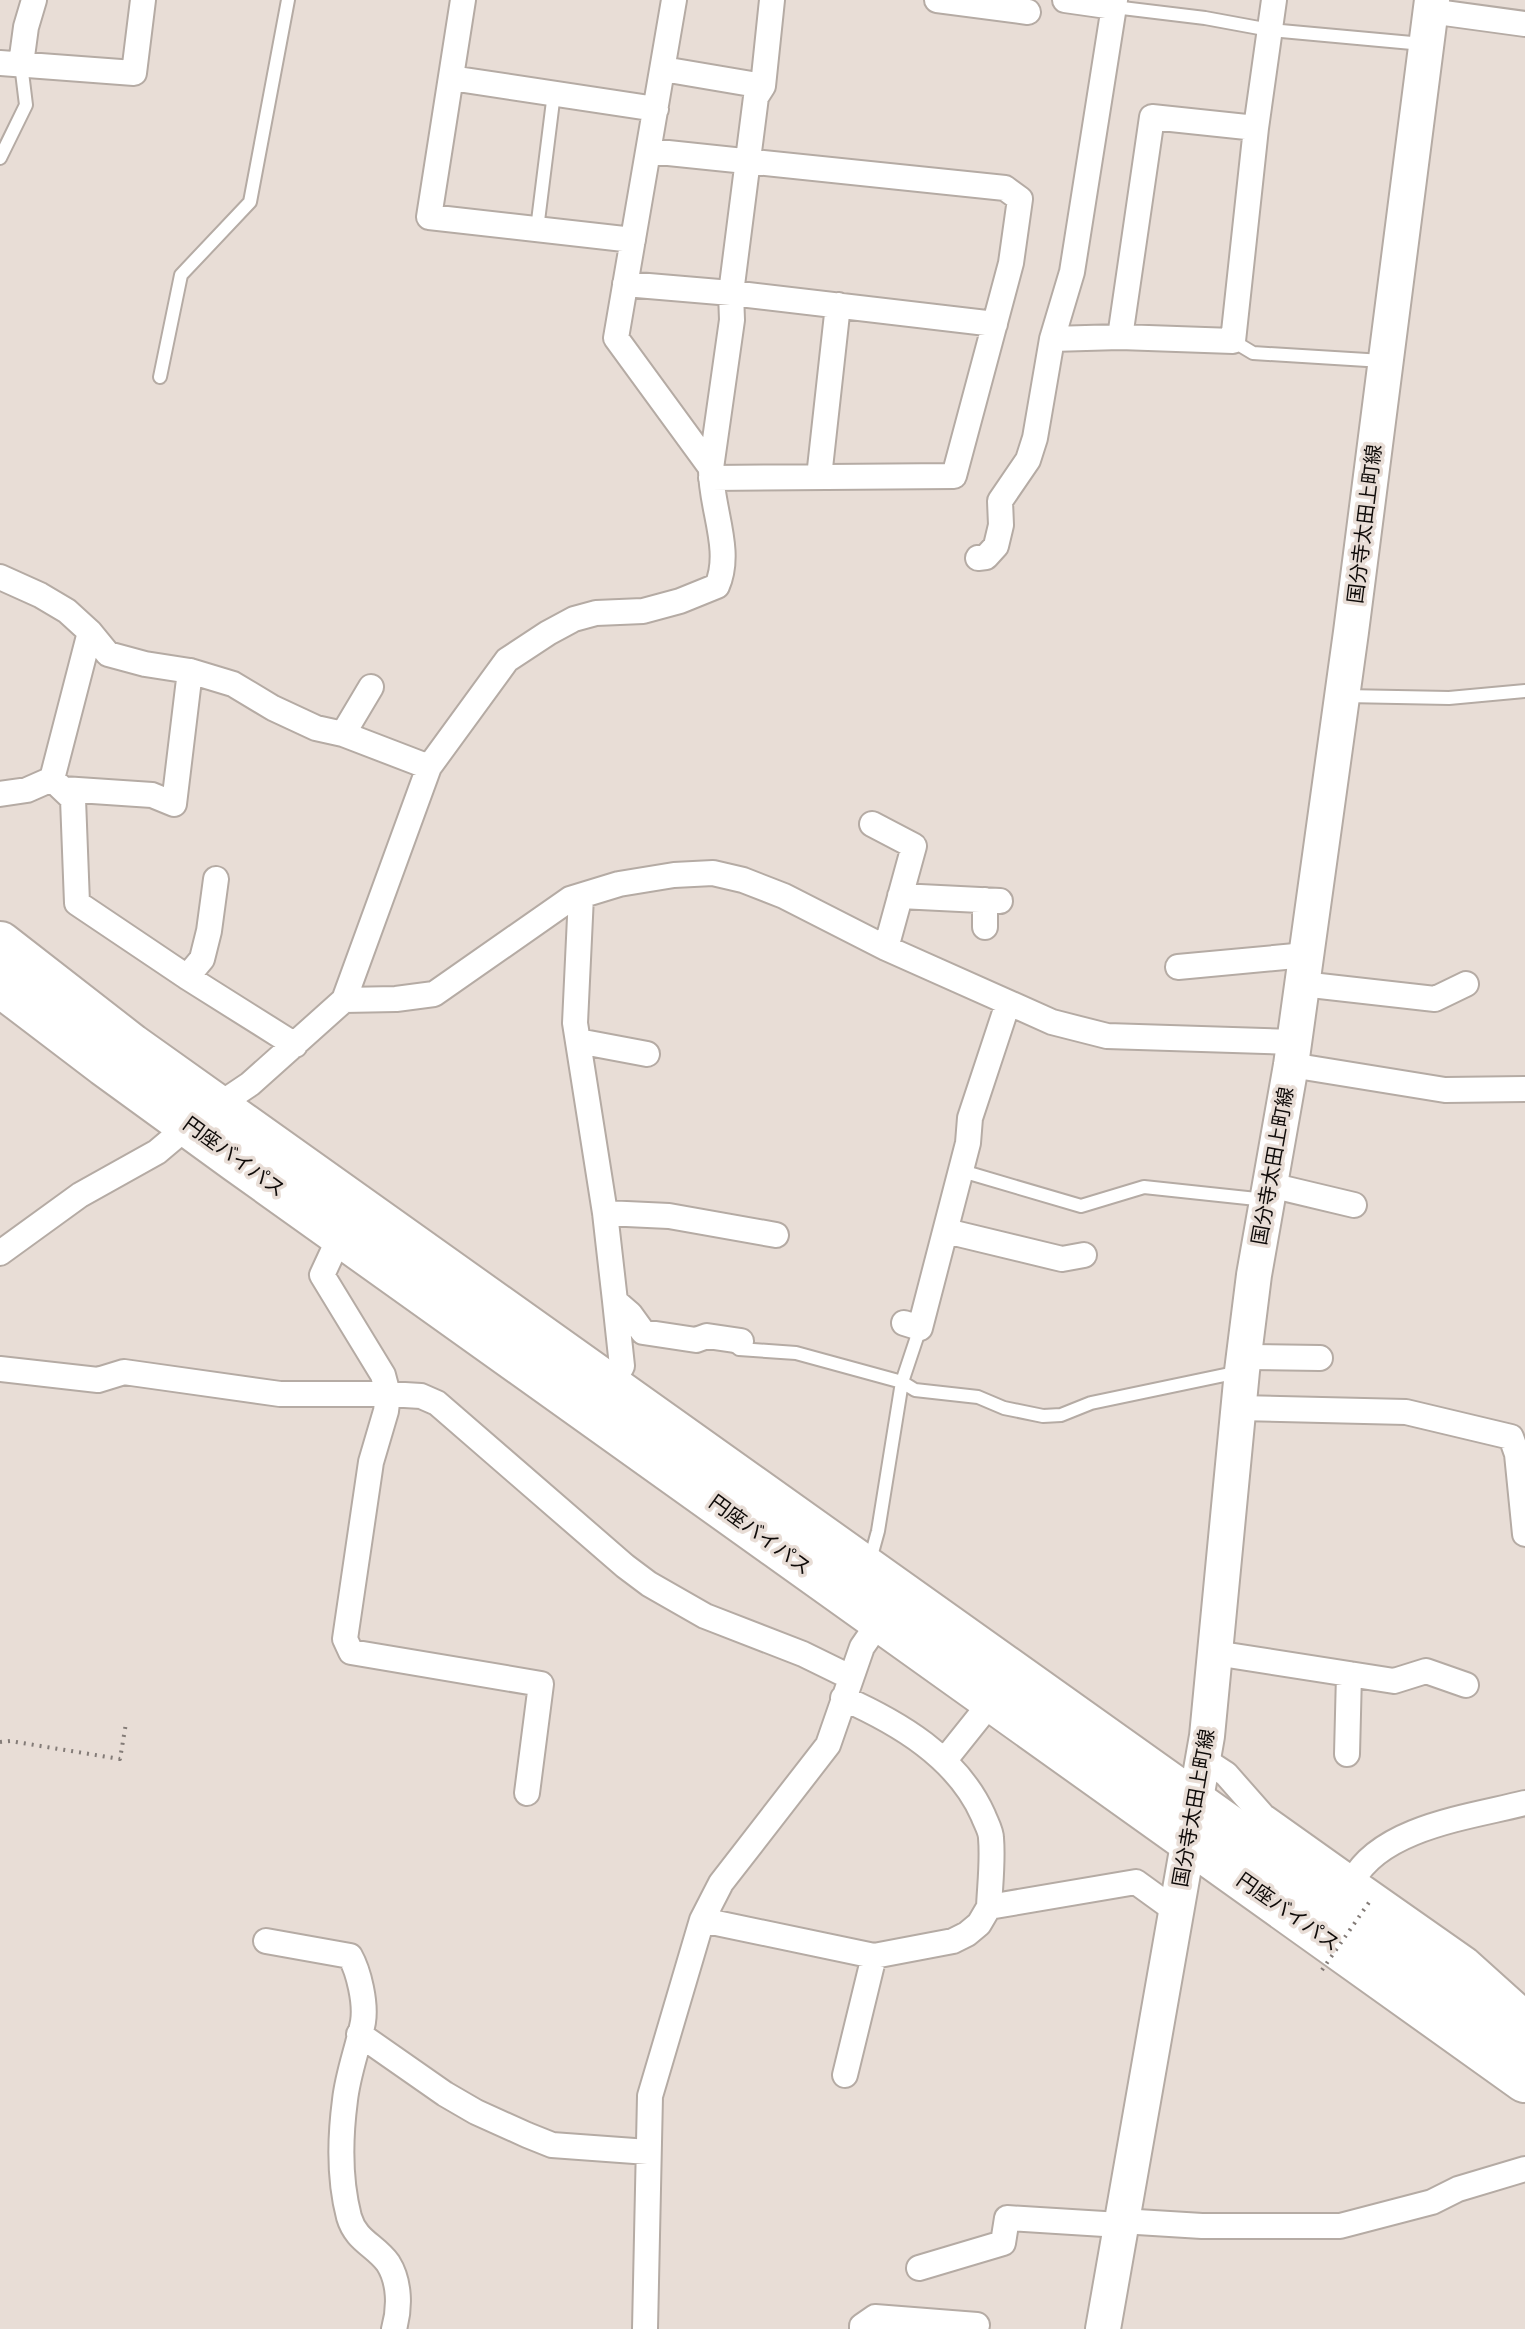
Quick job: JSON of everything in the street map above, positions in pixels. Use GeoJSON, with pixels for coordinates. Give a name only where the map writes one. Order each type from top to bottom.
{"type":"FeatureCollection","features":[{"type":"Feature","properties":{"kind":"highway","name":"円座バイパス"},"geometry":{"type":"LineString","coordinates":[[0,944],[131,1046],[202,1116],[341,1234],[880,1621],[992,1701],[1192,1823],[1525,2038]]}},
{"type":"Feature","properties":{"kind":"highway","name":"円座バイパス"},"geometry":{"type":"LineString","coordinates":[[0,984],[610,1387],[867,1571],[1525,2080]]}},
{"type":"Feature","properties":{"kind":"main road","name":"国分寺太田上町線"},"geometry":{"type":"LineString","coordinates":[[1103,2329],[1203,1759],[1254,1275],[1293,1053],[1431,6]]}},
{"type":"Feature","properties":{"kind":"street"},"geometry":{"type":"LineString","coordinates":[[34,0],[10,63],[134,73],[143,0]]}},
{"type":"Feature","properties":{"kind":"street"},"geometry":{"type":"LineString","coordinates":[[463,0],[429,217],[633,240]]}},
{"type":"Feature","properties":{"kind":"street"},"geometry":{"type":"LineString","coordinates":[[674,0],[616,338],[711,473]]}},
{"type":"Feature","properties":{"kind":"street"},"geometry":{"type":"LineString","coordinates":[[0,1253],[80,1195],[157,1152],[202,1116],[250,1084],[344,1000],[429,767],[507,660],[574,619],[596,613],[643,611],[717,586],[723,572],[722,551],[711,473],[732,320],[731,293],[756,97],[763,86],[772,0]]}},
{"type":"Feature","properties":{"kind":"street"},"geometry":{"type":"LineString","coordinates":[[937,0],[990,4],[1028,12]]}},
{"type":"Feature","properties":{"kind":"street"},"geometry":{"type":"LineString","coordinates":[[978,558],[986,557],[996,546],[1001,525],[1000,501],[1028,460],[1035,438],[1052,339],[1072,272],[1115,4],[1065,0]]}},
{"type":"Feature","properties":{"kind":"street"},"geometry":{"type":"LineString","coordinates":[[1052,339],[1120,337],[1233,341],[1256,128],[1274,0]]}},
{"type":"Feature","properties":{"kind":"street"},"geometry":{"type":"LineString","coordinates":[[1431,6],[1525,24]]}},
{"type":"Feature","properties":{"kind":"street"},"geometry":{"type":"LineString","coordinates":[[663,69],[763,86]]}},
{"type":"Feature","properties":{"kind":"street"},"geometry":{"type":"LineString","coordinates":[[451,78],[656,109]]}},
{"type":"Feature","properties":{"kind":"street"},"geometry":{"type":"LineString","coordinates":[[1120,337],[1152,117],[1256,128]]}},
{"type":"Feature","properties":{"kind":"street"},"geometry":{"type":"LineString","coordinates":[[649,151],[1005,188],[1020,199],[1011,263],[954,476],[819,477],[711,473]]}},
{"type":"Feature","properties":{"kind":"street"},"geometry":{"type":"LineString","coordinates":[[625,284],[731,293],[995,324]]}},
{"type":"Feature","properties":{"kind":"street"},"geometry":{"type":"LineString","coordinates":[[819,477],[838,305]]}},
{"type":"Feature","properties":{"kind":"street"},"geometry":{"type":"LineString","coordinates":[[0,577],[67,611],[108,654],[190,671],[233,684],[273,708],[316,728],[343,734],[429,767]]}},
{"type":"Feature","properties":{"kind":"street"},"geometry":{"type":"LineString","coordinates":[[58,784],[90,632]]}},
{"type":"Feature","properties":{"kind":"street"},"geometry":{"type":"LineString","coordinates":[[0,794],[58,784],[152,795],[174,804],[190,671]]}},
{"type":"Feature","properties":{"kind":"street"},"geometry":{"type":"LineString","coordinates":[[343,734],[371,687]]}},
{"type":"Feature","properties":{"kind":"street"},"geometry":{"type":"LineString","coordinates":[[58,784],[73,799],[77,903],[295,1045]]}},
{"type":"Feature","properties":{"kind":"street"},"geometry":{"type":"LineString","coordinates":[[872,824],[914,846],[886,948]]}},
{"type":"Feature","properties":{"kind":"street"},"geometry":{"type":"LineString","coordinates":[[344,1000],[396,999],[434,994],[570,899],[632,882],[713,873],[743,880],[784,896],[886,948],[1052,1022],[1107,1036],[1293,1053],[1445,1090],[1525,1089]]}},
{"type":"Feature","properties":{"kind":"street"},"geometry":{"type":"LineString","coordinates":[[187,977],[202,959],[216,879]]}},
{"type":"Feature","properties":{"kind":"street"},"geometry":{"type":"LineString","coordinates":[[581,896],[575,1023],[605,1213],[622,1366],[610,1387]]}},
{"type":"Feature","properties":{"kind":"street"},"geometry":{"type":"LineString","coordinates":[[900,896],[992,900],[985,927]]}},
{"type":"Feature","properties":{"kind":"street"},"geometry":{"type":"LineString","coordinates":[[1178,967],[1304,970],[1435,999],[1466,984]]}},
{"type":"Feature","properties":{"kind":"street"},"geometry":{"type":"LineString","coordinates":[[912,1325],[946,1231],[968,1143],[970,1118],[1008,1003]]}},
{"type":"Feature","properties":{"kind":"street"},"geometry":{"type":"LineString","coordinates":[[578,1041],[647,1054]]}},
{"type":"Feature","properties":{"kind":"street"},"geometry":{"type":"LineString","coordinates":[[1269,1192],[1354,1205]]}},
{"type":"Feature","properties":{"kind":"street"},"geometry":{"type":"LineString","coordinates":[[605,1213],[669,1216],[776,1235]]}},
{"type":"Feature","properties":{"kind":"street"},"geometry":{"type":"LineString","coordinates":[[946,1231],[1062,1259],[1084,1255]]}},
{"type":"Feature","properties":{"kind":"street"},"geometry":{"type":"LineString","coordinates":[[341,1234],[322,1275],[383,1375],[388,1394],[371,1462],[345,1639],[351,1652],[541,1684],[527,1793]]}},
{"type":"Feature","properties":{"kind":"street"},"geometry":{"type":"LineString","coordinates":[[615,1301],[630,1314],[643,1332],[696,1340],[707,1336],[733,1340]]}},
{"type":"Feature","properties":{"kind":"street"},"geometry":{"type":"LineString","coordinates":[[1243,1364],[1320,1358]]}},
{"type":"Feature","properties":{"kind":"street"},"geometry":{"type":"LineString","coordinates":[[0,1369],[98,1380],[124,1372],[280,1394],[388,1394],[421,1396],[437,1403],[649,1584],[705,1616],[803,1654],[874,1712],[908,1731],[964,1782],[992,1835],[989,1907],[979,1924],[953,1941],[874,1956],[702,1920]]}},
{"type":"Feature","properties":{"kind":"street"},"geometry":{"type":"LineString","coordinates":[[1239,1408],[1406,1412],[1511,1437],[1517,1454],[1525,1534]]}},
{"type":"Feature","properties":{"kind":"street"},"geometry":{"type":"LineString","coordinates":[[645,2329],[650,2096],[702,1920],[721,1883],[828,1745],[862,1647],[880,1621]]}},
{"type":"Feature","properties":{"kind":"street"},"geometry":{"type":"LineString","coordinates":[[1215,1653],[1394,1681],[1426,1671],[1466,1685]]}},
{"type":"Feature","properties":{"kind":"street"},"geometry":{"type":"LineString","coordinates":[[1347,1754],[1349,1674]]}},
{"type":"Feature","properties":{"kind":"street"},"geometry":{"type":"LineString","coordinates":[[944,1761],[992,1701]]}},
{"type":"Feature","properties":{"kind":"street"},"geometry":{"type":"LineString","coordinates":[[1203,1759],[1226,1774],[1263,1816],[1467,1960],[1525,2012]]}},
{"type":"Feature","properties":{"kind":"street"},"geometry":{"type":"LineString","coordinates":[[1353,1880],[1360,1866],[1392,1841],[1420,1830],[1525,1803]]}},
{"type":"Feature","properties":{"kind":"street"},"geometry":{"type":"LineString","coordinates":[[989,1907],[1136,1882],[1176,1911]]}},
{"type":"Feature","properties":{"kind":"street"},"geometry":{"type":"LineString","coordinates":[[266,1941],[350,1956],[358,1971],[364,2020],[345,2098],[342,2178],[350,2219],[361,2239],[388,2264],[397,2287],[398,2315],[394,2329]]}},
{"type":"Feature","properties":{"kind":"street"},"geometry":{"type":"LineString","coordinates":[[845,2075],[874,1956]]}},
{"type":"Feature","properties":{"kind":"street"},"geometry":{"type":"LineString","coordinates":[[359,2034],[445,2094],[527,2135],[552,2145],[648,2152]]}},
{"type":"Feature","properties":{"kind":"street"},"geometry":{"type":"LineString","coordinates":[[919,2268],[1003,2243],[1007,2218],[1202,2226],[1340,2226],[1432,2202],[1458,2189],[1525,2169]]}},
{"type":"Feature","properties":{"kind":"street"},"geometry":{"type":"LineString","coordinates":[[862,2329],[875,2317],[977,2325]]}},
{"type":"Feature","properties":{"kind":"lane"},"geometry":{"type":"LineString","coordinates":[[160,377],[181,275],[250,202],[288,0]]}},
{"type":"Feature","properties":{"kind":"lane"},"geometry":{"type":"LineString","coordinates":[[1115,4],[1270,30],[1426,45]]}},
{"type":"Feature","properties":{"kind":"lane"},"geometry":{"type":"LineString","coordinates":[[0,158],[26,105],[10,63]]}},
{"type":"Feature","properties":{"kind":"lane"},"geometry":{"type":"LineString","coordinates":[[537,229],[554,93]]}},
{"type":"Feature","properties":{"kind":"lane"},"geometry":{"type":"LineString","coordinates":[[1233,341],[1253,353],[1386,361]]}},
{"type":"Feature","properties":{"kind":"lane"},"geometry":{"type":"LineString","coordinates":[[1342,695],[1449,698],[1525,691]]}},
{"type":"Feature","properties":{"kind":"lane"},"geometry":{"type":"LineString","coordinates":[[962,1171],[1081,1206],[1144,1187],[1269,1192]]}},
{"type":"Feature","properties":{"kind":"lane"},"geometry":{"type":"LineString","coordinates":[[867,1571],[878,1531],[912,1325]]}},
{"type":"Feature","properties":{"kind":"lane"},"geometry":{"type":"LineString","coordinates":[[733,1340],[739,1349],[796,1353],[902,1382],[915,1390],[978,1397],[1004,1408],[1043,1416],[1061,1415],[1091,1403],[1243,1364]]}},
{"type":"Feature","properties":{"kind":"path"},"geometry":{"type":"LineString","coordinates":[[0,1742],[120,1759],[126,1723]]}},
{"type":"Feature","properties":{"kind":"path"},"geometry":{"type":"LineString","coordinates":[[1322,1970],[1370,1901]]}}]}
